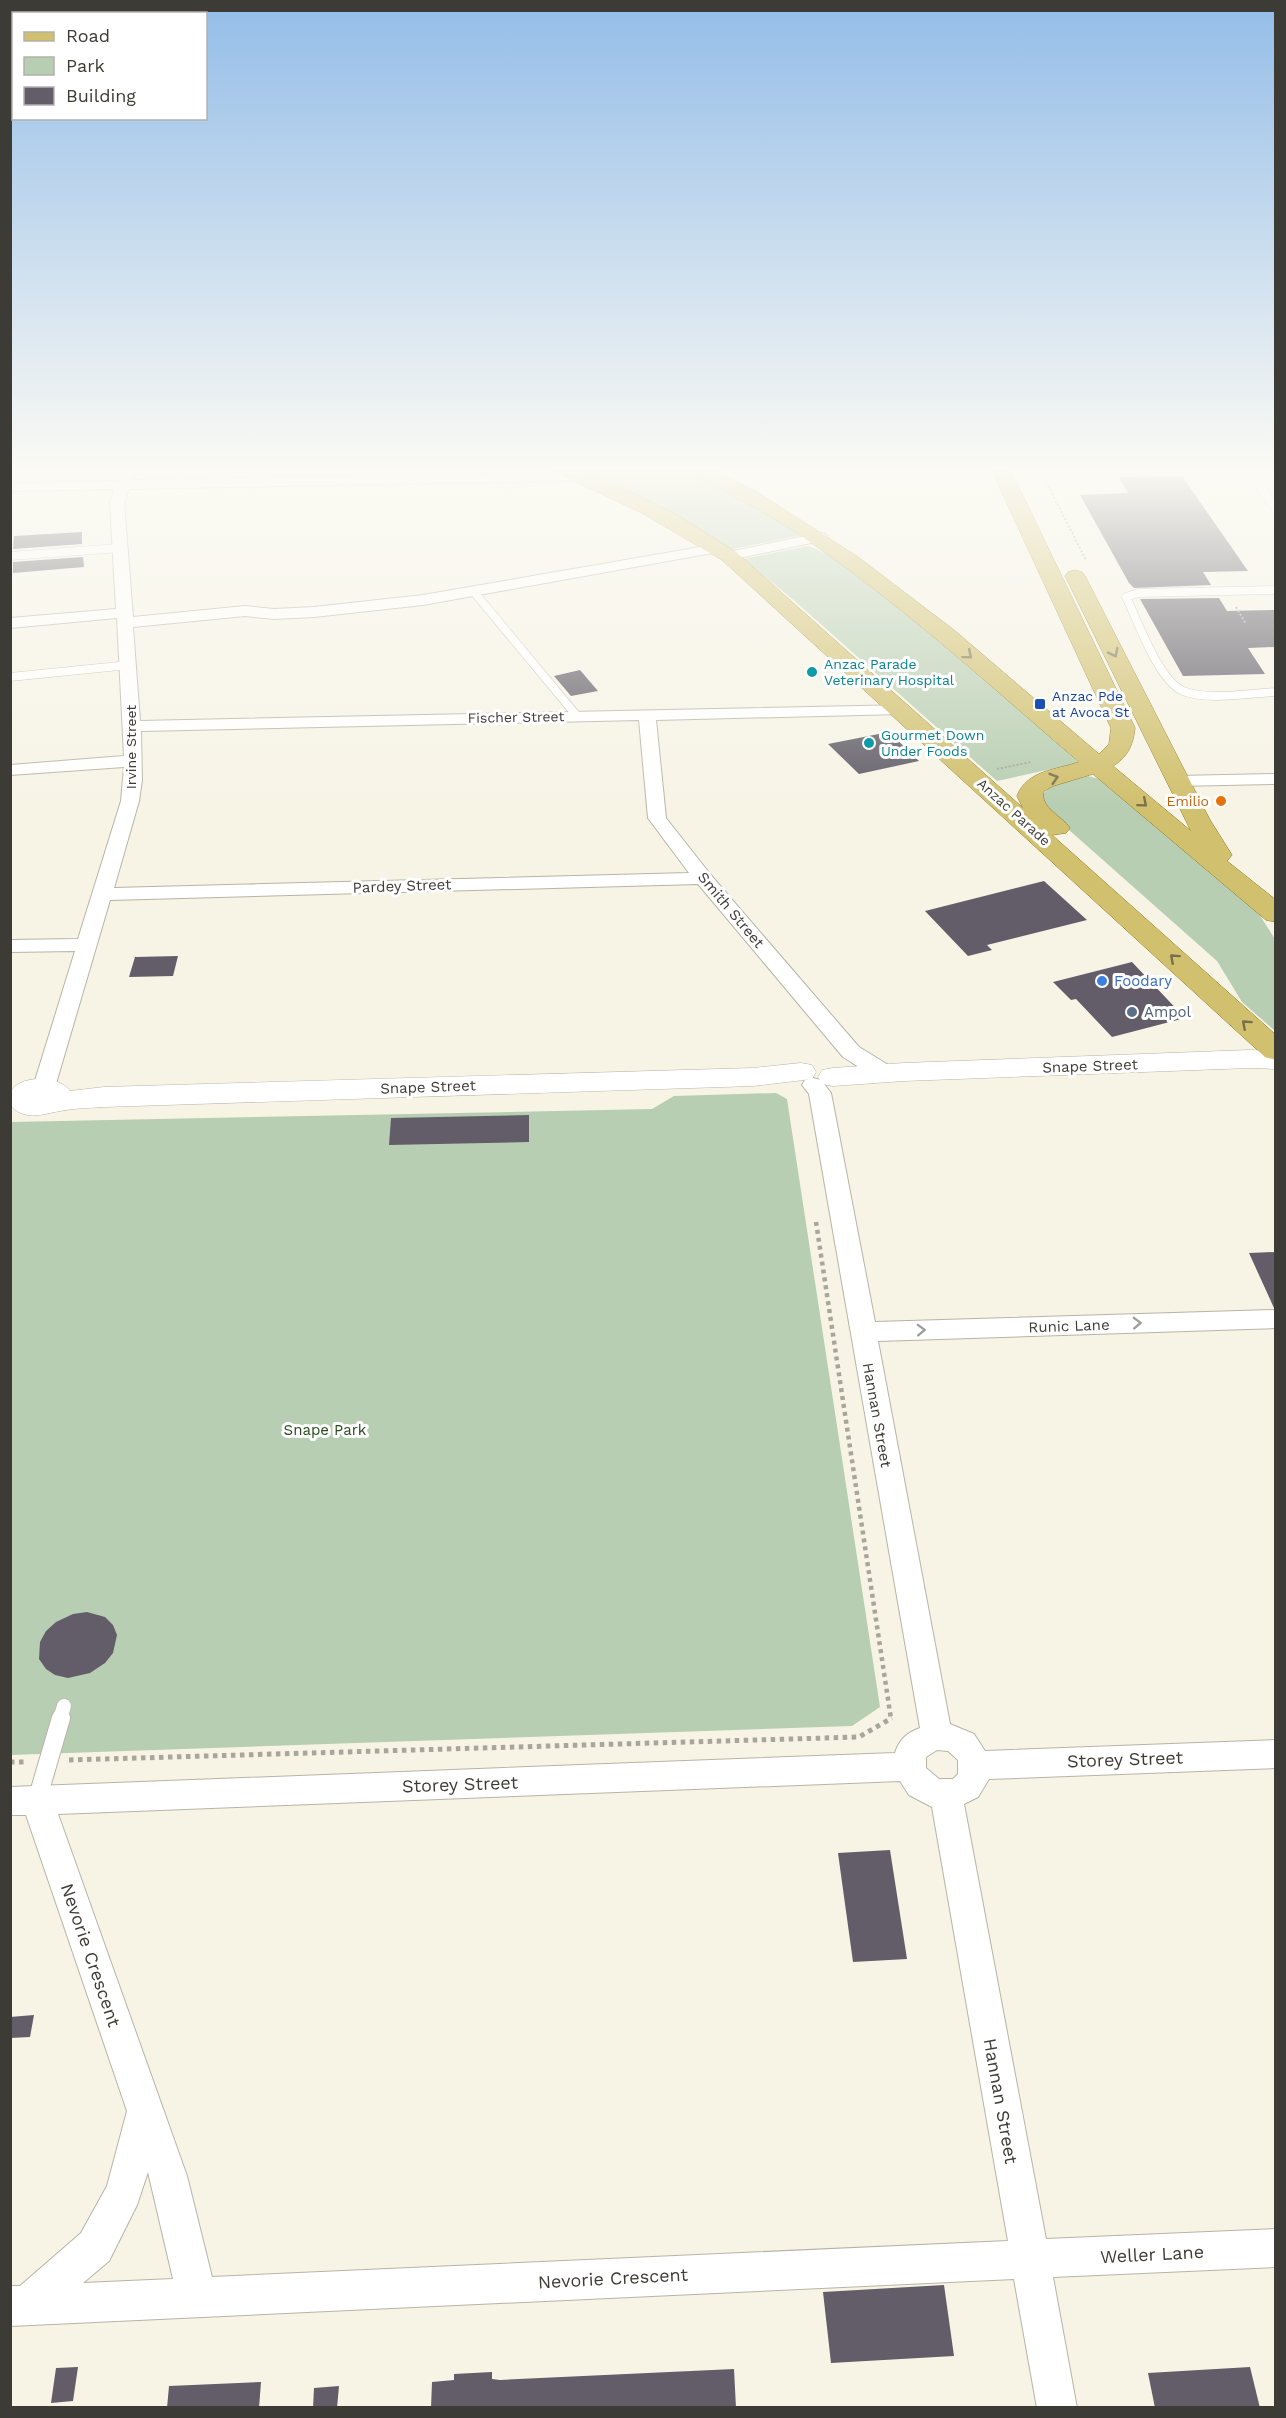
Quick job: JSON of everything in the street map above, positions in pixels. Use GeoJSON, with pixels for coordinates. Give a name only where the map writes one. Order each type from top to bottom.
{"type":"FeatureCollection","features":[{"type":"Feature","properties":{"kind":"main road","name":"Anzac Parade"},"geometry":{"type":"LineString","coordinates":[[757,582],[901,709],[1275,1051]]}},
{"type":"Feature","properties":{"kind":"main road"},"geometry":{"type":"LineString","coordinates":[[879,582],[1275,914]]}},
{"type":"Feature","properties":{"kind":"main road"},"geometry":{"type":"LineString","coordinates":[[1053,582],[1123,728],[1124,739],[1120,748],[1098,766],[1035,785],[1030,791],[1029,798],[1056,828],[1198,954],[1215,974],[1217,997]]}},
{"type":"Feature","properties":{"kind":"main road"},"geometry":{"type":"LineString","coordinates":[[1078,582],[1202,829],[1219,855],[1275,914]]}},
{"type":"Feature","properties":{"kind":"main road"},"geometry":{"type":"LineString","coordinates":[[1064,604],[1089,603]]}},
{"type":"Feature","properties":{"kind":"main road"},"geometry":{"type":"LineString","coordinates":[[1061,733],[1094,742],[1111,738],[1123,728]]}},
{"type":"Feature","properties":{"kind":"street","name":"Irvine Street"},"geometry":{"type":"LineString","coordinates":[[32,1096],[88,945],[130,801],[133,780],[132,726],[122,582]]}},
{"type":"Feature","properties":{"kind":"street"},"geometry":{"type":"LineString","coordinates":[[10,623],[245,611],[274,614],[314,612],[537,582]]}},
{"type":"Feature","properties":{"kind":"street","name":"Fischer Street"},"geometry":{"type":"LineString","coordinates":[[132,726],[901,709]]}},
{"type":"Feature","properties":{"kind":"street","name":"Smith Street"},"geometry":{"type":"LineString","coordinates":[[647,714],[657,818],[703,878],[822,1077]]}},
{"type":"Feature","properties":{"kind":"street"},"geometry":{"type":"LineString","coordinates":[[10,770],[132,761]]}},
{"type":"Feature","properties":{"kind":"street"},"geometry":{"type":"LineString","coordinates":[[1177,782],[1275,779]]}},
{"type":"Feature","properties":{"kind":"street","name":"Pardey Street"},"geometry":{"type":"LineString","coordinates":[[102,894],[703,878]]}},
{"type":"Feature","properties":{"kind":"street"},"geometry":{"type":"LineString","coordinates":[[10,946],[88,945]]}},
{"type":"Feature","properties":{"kind":"street","name":"Snape Street"},"geometry":{"type":"LineString","coordinates":[[32,1096],[104,1097],[753,1077],[822,1077],[893,1072],[1275,1060]]}},
{"type":"Feature","properties":{"kind":"street","name":"Hannan Street"},"geometry":{"type":"LineString","coordinates":[[822,1077],[862,1332],[937,1736]]}},
{"type":"Feature","properties":{"kind":"street","name":"Runic Lane"},"geometry":{"type":"LineString","coordinates":[[862,1332],[1275,1319]]}},
{"type":"Feature","properties":{"kind":"street"},"geometry":{"type":"LineString","coordinates":[[937,1736],[950,1737],[971,1753],[975,1765],[974,1776],[969,1786],[958,1792],[946,1795],[933,1793],[914,1778],[909,1767],[908,1759],[915,1746],[928,1737],[937,1736]]}},
{"type":"Feature","properties":{"kind":"street","name":"Storey Street"},"geometry":{"type":"LineString","coordinates":[[975,1765],[1275,1754]]}},
{"type":"Feature","properties":{"kind":"street","name":"Storey Street"},"geometry":{"type":"LineString","coordinates":[[24,1800],[909,1767]]}},
{"type":"Feature","properties":{"kind":"street","name":"Hannan Street"},"geometry":{"type":"LineString","coordinates":[[946,1795],[1057,2408]]}},
{"type":"Feature","properties":{"kind":"street","name":"Nevorie Crescent"},"geometry":{"type":"LineString","coordinates":[[24,1800],[168,2176],[198,2297]]}},
{"type":"Feature","properties":{"kind":"street","name":"Nevorie Crescent"},"geometry":{"type":"LineString","coordinates":[[20,2306],[95,2247],[124,2192],[145,2111]]}},
{"type":"Feature","properties":{"kind":"street","name":"Weller Lane"},"geometry":{"type":"LineString","coordinates":[[1029,2259],[1275,2248]]}},
{"type":"Feature","properties":{"kind":"street","name":"Nevorie Crescent"},"geometry":{"type":"LineString","coordinates":[[20,2306],[1029,2259]]}},
{"type":"Feature","properties":{"kind":"lane"},"geometry":{"type":"LineString","coordinates":[[1275,590],[1138,593],[1126,597],[1169,681],[1182,691],[1199,694],[1275,692]]}},
{"type":"Feature","properties":{"kind":"lane"},"geometry":{"type":"LineString","coordinates":[[474,592],[577,716]]}},
{"type":"Feature","properties":{"kind":"lane"},"geometry":{"type":"LineString","coordinates":[[10,677],[129,665]]}},
{"type":"Feature","properties":{"kind":"lane"},"geometry":{"type":"LineString","coordinates":[[24,1800],[48,1761],[64,1706]]}},
{"type":"Feature","properties":{"kind":"path"},"geometry":{"type":"LineString","coordinates":[[988,770],[1039,760]]}},
{"type":"Feature","properties":{"kind":"path"},"geometry":{"type":"LineString","coordinates":[[48,1761],[859,1737],[892,1719],[815,1218]]}},
{"type":"Feature","properties":{"kind":"green space"},"geometry":{"type":"Polygon","coordinates":[[[771,582],[868,582],[958,655],[1079,763],[997,781],[771,582]]]}},
{"type":"Feature","properties":{"kind":"green space"},"geometry":{"type":"Polygon","coordinates":[[[1088,776],[1100,779],[1259,914],[1275,939],[1275,1031],[1242,1002],[1217,961],[1051,814],[1041,800],[1048,789],[1054,785],[1088,776]]]}},
{"type":"Feature","properties":{"kind":"green space","name":"Snape Park"},"geometry":{"type":"Polygon","coordinates":[[[776,1093],[787,1099],[880,1707],[852,1726],[11,1755],[11,1122],[652,1109],[674,1096],[776,1093]]]}},
{"type":"Feature","properties":{"kind":"building"},"geometry":{"type":"Polygon","coordinates":[[[1209,582],[1211,585],[1134,588],[1129,583],[1209,582]]]}},
{"type":"Feature","properties":{"kind":"building"},"geometry":{"type":"Polygon","coordinates":[[[1219,598],[1227,611],[1275,610],[1275,647],[1248,648],[1265,674],[1183,676],[1140,599],[1219,598]]]}},
{"type":"Feature","properties":{"kind":"building"},"geometry":{"type":"Polygon","coordinates":[[[580,670],[598,691],[571,696],[554,676],[580,670]]]}},
{"type":"Feature","properties":{"kind":"building"},"geometry":{"type":"Polygon","coordinates":[[[889,732],[919,761],[859,774],[828,744],[889,732]]]}},
{"type":"Feature","properties":{"kind":"building"},"geometry":{"type":"Polygon","coordinates":[[[1044,881],[1087,920],[987,945],[992,950],[968,956],[925,911],[1044,881]]]}},
{"type":"Feature","properties":{"kind":"building"},"geometry":{"type":"Polygon","coordinates":[[[178,956],[173,976],[129,977],[135,957],[178,956]]]}},
{"type":"Feature","properties":{"kind":"building"},"geometry":{"type":"Polygon","coordinates":[[[1132,962],[1185,1018],[1112,1037],[1076,999],[1071,1000],[1053,982],[1132,962]]]}},
{"type":"Feature","properties":{"kind":"building"},"geometry":{"type":"Polygon","coordinates":[[[529,1115],[529,1142],[389,1145],[391,1118],[529,1115]]]}},
{"type":"Feature","properties":{"kind":"building"},"geometry":{"type":"Polygon","coordinates":[[[1275,1252],[1275,1308],[1274,1308],[1249,1253],[1275,1252]]]}},
{"type":"Feature","properties":{"kind":"building"},"geometry":{"type":"Polygon","coordinates":[[[87,1612],[105,1617],[113,1625],[117,1635],[113,1653],[105,1663],[90,1673],[68,1678],[55,1675],[46,1669],[39,1659],[40,1642],[46,1631],[56,1622],[73,1614],[87,1612]]]}},
{"type":"Feature","properties":{"kind":"building"},"geometry":{"type":"Polygon","coordinates":[[[890,1850],[907,1959],[853,1962],[838,1853],[890,1850]]]}},
{"type":"Feature","properties":{"kind":"building"},"geometry":{"type":"Polygon","coordinates":[[[34,2015],[30,2037],[10,2038],[10,2017],[34,2015]]]}},
{"type":"Feature","properties":{"kind":"building"},"geometry":{"type":"Polygon","coordinates":[[[944,2285],[954,2356],[831,2363],[823,2292],[944,2285]]]}},
{"type":"Feature","properties":{"kind":"building"},"geometry":{"type":"Polygon","coordinates":[[[78,2367],[73,2401],[51,2403],[56,2368],[78,2367]]]}},
{"type":"Feature","properties":{"kind":"building"},"geometry":{"type":"Polygon","coordinates":[[[1250,2367],[1260,2408],[1155,2408],[1148,2373],[1250,2367]]]}},
{"type":"Feature","properties":{"kind":"building"},"geometry":{"type":"Polygon","coordinates":[[[734,2369],[736,2408],[431,2408],[432,2382],[454,2380],[454,2374],[492,2372],[492,2379],[500,2380],[734,2369]]]}},
{"type":"Feature","properties":{"kind":"building"},"geometry":{"type":"Polygon","coordinates":[[[261,2382],[259,2408],[167,2408],[169,2386],[261,2382]]]}},
{"type":"Feature","properties":{"kind":"building"},"geometry":{"type":"Polygon","coordinates":[[[339,2386],[337,2408],[313,2408],[314,2388],[339,2386]]]}},
{"type":"Feature","properties":{"kind":"place","name":"Anzac Parade Veterinary Hospital"},"geometry":{"type":"Point","coordinates":[812,672]}},
{"type":"Feature","properties":{"kind":"place","name":"Anzac Pde at Avoca St"},"geometry":{"type":"Point","coordinates":[1040,704]}},
{"type":"Feature","properties":{"kind":"place","name":"Gourmet Down Under Foods"},"geometry":{"type":"Point","coordinates":[869,743]}},
{"type":"Feature","properties":{"kind":"place","name":"Emilio"},"geometry":{"type":"Point","coordinates":[1221,801]}},
{"type":"Feature","properties":{"kind":"place","name":"Foodary"},"geometry":{"type":"Point","coordinates":[1102,981]}},
{"type":"Feature","properties":{"kind":"place","name":"Ampol"},"geometry":{"type":"Point","coordinates":[1132,1012]}}]}
